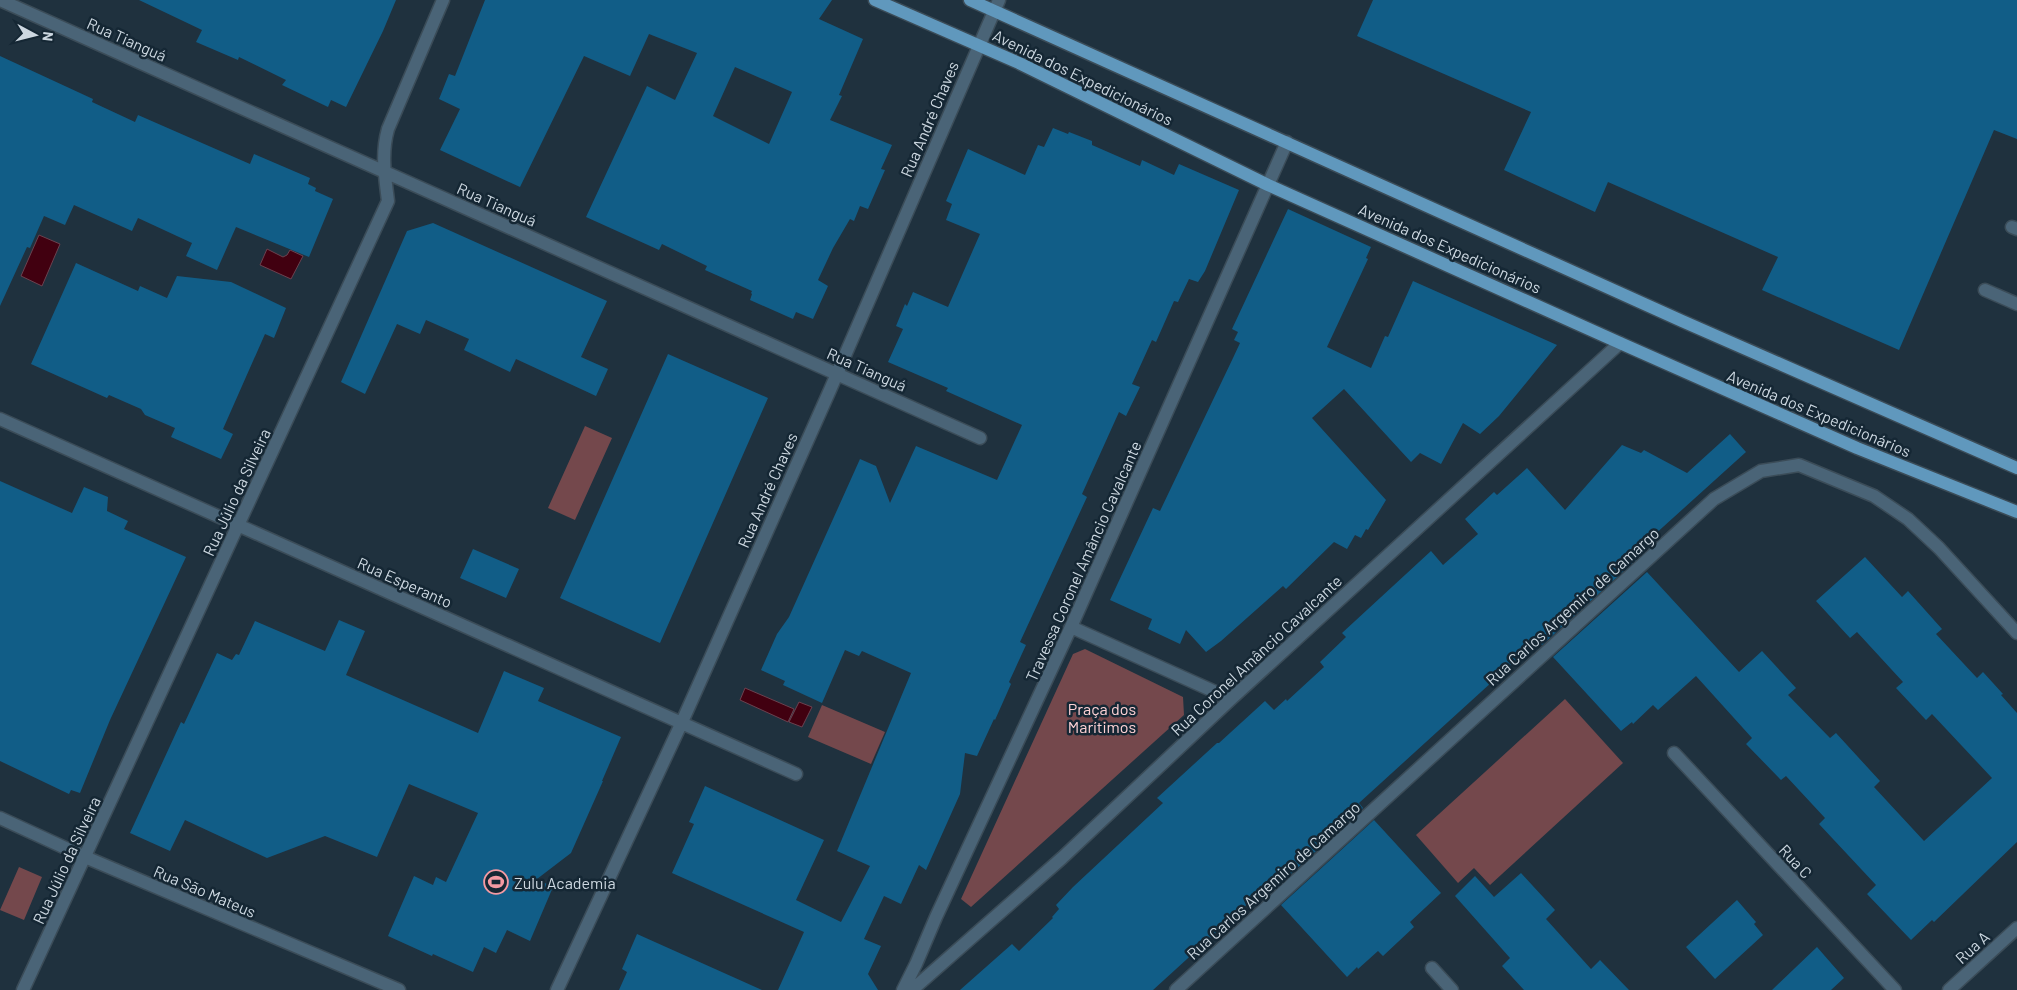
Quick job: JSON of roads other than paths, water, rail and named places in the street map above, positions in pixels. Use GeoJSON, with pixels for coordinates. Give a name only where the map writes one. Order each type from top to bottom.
{"type":"FeatureCollection","features":[{"type":"Feature","properties":{"kind":"main road","name":"Avenida dos Expedicionários"},"geometry":{"type":"LineString","coordinates":[[875,0],[1019,63],[1268,185],[1620,343],[1857,448],[2017,512]]}},
{"type":"Feature","properties":{"kind":"main road","name":"Avenida dos Expedicionários"},"geometry":{"type":"LineString","coordinates":[[970,0],[996,5],[1287,142],[1664,313],[2017,468]]}},
{"type":"Feature","properties":{"kind":"street","name":"Rua Tianguá"},"geometry":{"type":"LineString","coordinates":[[0,0],[980,438]]}},
{"type":"Feature","properties":{"kind":"street","name":"Rua Júlio da Silveira"},"geometry":{"type":"LineString","coordinates":[[23,990],[388,201],[383,146],[388,129],[443,0]]}},
{"type":"Feature","properties":{"kind":"street","name":"Rua André Chaves"},"geometry":{"type":"LineString","coordinates":[[557,990],[682,722],[837,373],[996,5]]}},
{"type":"Feature","properties":{"kind":"street","name":"Travessa Coronel Amâncio Cavalcante"},"geometry":{"type":"LineString","coordinates":[[903,990],[1071,627],[1287,142]]}},
{"type":"Feature","properties":{"kind":"street"},"geometry":{"type":"LineString","coordinates":[[1985,290],[2017,304]]}},
{"type":"Feature","properties":{"kind":"street","name":"Rua Coronel Amâncio Cavalcante"},"geometry":{"type":"LineString","coordinates":[[912,990],[1062,858],[1620,343]]}},
{"type":"Feature","properties":{"kind":"street","name":"Rua Esperanto"},"geometry":{"type":"LineString","coordinates":[[0,419],[796,774]]}},
{"type":"Feature","properties":{"kind":"street","name":"Rua Carlos Argemiro de Camargo"},"geometry":{"type":"LineString","coordinates":[[1176,990],[1714,499],[1761,471],[1799,465],[1874,496],[1908,519],[1939,548],[2017,634]]}},
{"type":"Feature","properties":{"kind":"street"},"geometry":{"type":"LineString","coordinates":[[1071,627],[1231,700]]}},
{"type":"Feature","properties":{"kind":"street","name":"Rua C"},"geometry":{"type":"LineString","coordinates":[[1674,753],[1894,990]]}},
{"type":"Feature","properties":{"kind":"street","name":"Rua São Mateus"},"geometry":{"type":"LineString","coordinates":[[0,818],[85,857],[399,990]]}},
{"type":"Feature","properties":{"kind":"street","name":"Rua A"},"geometry":{"type":"LineString","coordinates":[[1949,990],[2017,928]]}},
{"type":"Feature","properties":{"kind":"street"},"geometry":{"type":"LineString","coordinates":[[1432,968],[1452,990]]}},
{"type":"Feature","properties":{"kind":"place","name":"Zulu Academia"},"geometry":{"type":"Point","coordinates":[496,882]}},
{"type":"Feature","properties":{"kind":"park label","name":"Praça dos Marítimos"},"geometry":{"type":"Point","coordinates":[1102,717]}}]}
